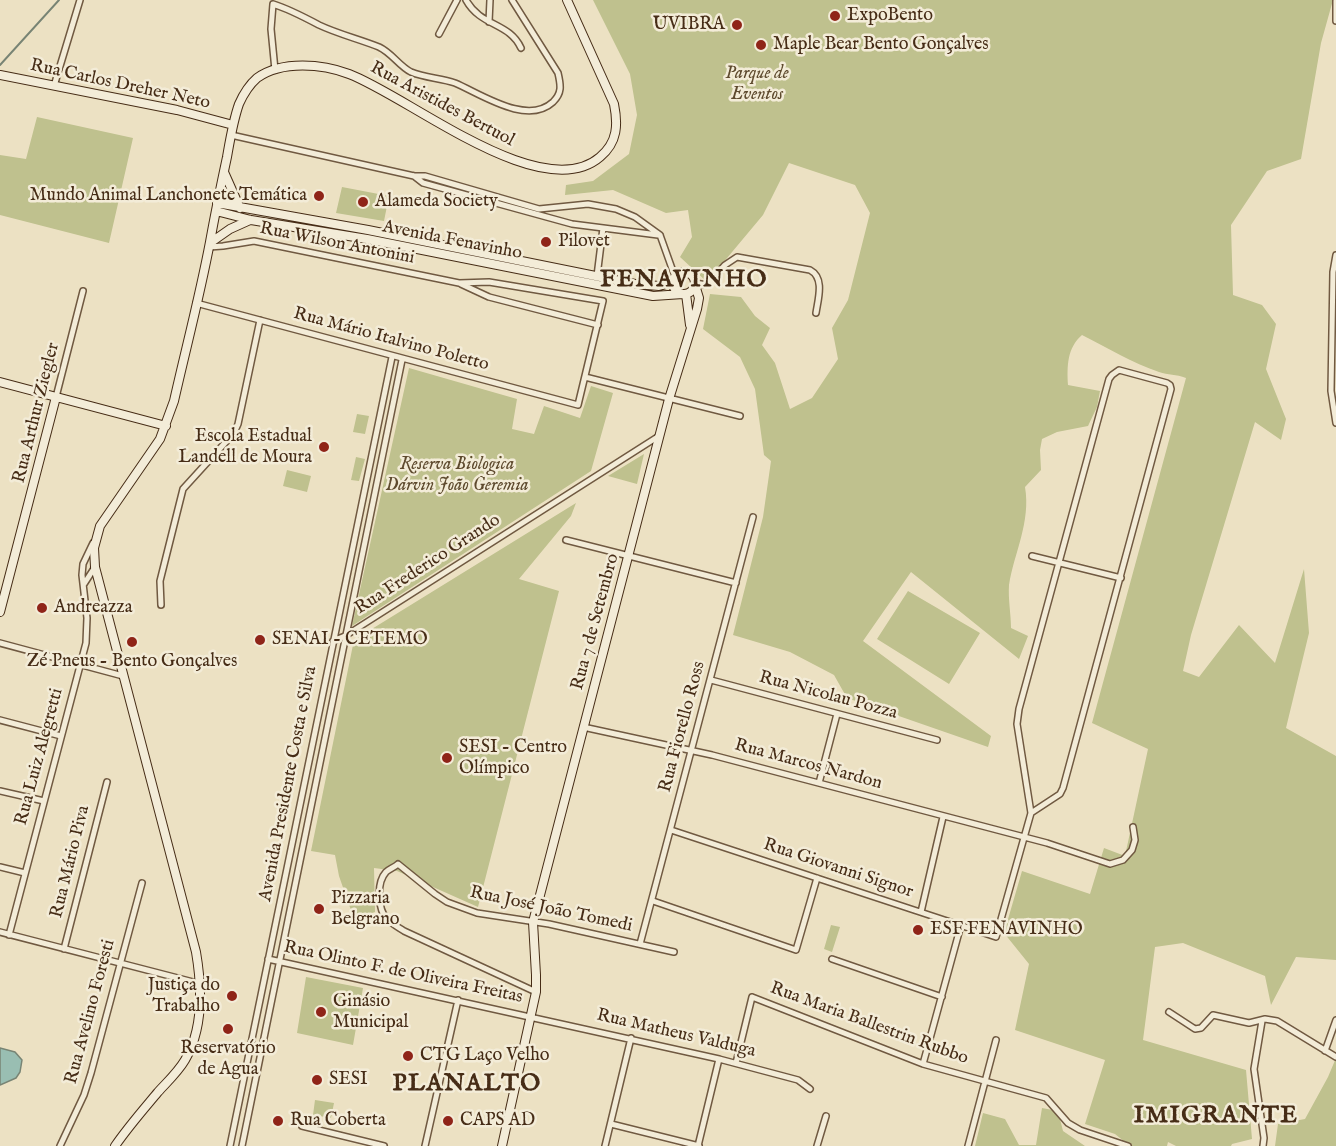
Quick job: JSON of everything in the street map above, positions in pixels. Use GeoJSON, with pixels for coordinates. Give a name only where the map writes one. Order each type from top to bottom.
{"type":"FeatureCollection","features":[{"type":"Feature","properties":{"kind":"street"},"geometry":{"type":"LineString","coordinates":[[54,86],[80,0]]}},
{"type":"Feature","properties":{"kind":"street"},"geometry":{"type":"LineString","coordinates":[[439,33],[457,0]]}},
{"type":"Feature","properties":{"kind":"street"},"geometry":{"type":"LineString","coordinates":[[466,0],[477,15],[513,35],[522,48]]}},
{"type":"Feature","properties":{"kind":"street"},"geometry":{"type":"LineString","coordinates":[[489,22],[490,0]]}},
{"type":"Feature","properties":{"kind":"street"},"geometry":{"type":"LineString","coordinates":[[275,70],[271,29],[274,2],[319,25],[386,51],[414,73],[456,84],[510,107],[537,111],[555,100],[561,86],[558,74],[512,0]]}},
{"type":"Feature","properties":{"kind":"street","name":"Rua Aristides Bertuol"},"geometry":{"type":"LineString","coordinates":[[95,538],[100,526],[156,445],[166,426],[174,401],[210,245],[233,125],[239,105],[251,84],[275,70],[312,67],[348,74],[385,90],[481,146],[507,158],[550,170],[567,171],[581,168],[592,164],[610,147],[618,121],[614,104],[567,0]]}},
{"type":"Feature","properties":{"kind":"street"},"geometry":{"type":"LineString","coordinates":[[1336,1],[1336,21]]}},
{"type":"Feature","properties":{"kind":"street","name":"Rua Carlos Dreher Neto"},"geometry":{"type":"LineString","coordinates":[[0,75],[177,110],[233,125]]}},
{"type":"Feature","properties":{"kind":"street"},"geometry":{"type":"LineString","coordinates":[[231,135],[414,176],[425,176],[539,209],[588,204],[603,206],[635,217],[660,235],[677,291],[685,294],[692,291],[695,284],[694,278],[688,273],[681,273],[674,279]]}},
{"type":"Feature","properties":{"kind":"street"},"geometry":{"type":"LineString","coordinates":[[224,171],[240,208]]}},
{"type":"Feature","properties":{"kind":"street"},"geometry":{"type":"LineString","coordinates":[[414,176],[423,183],[537,216],[572,224],[660,235]]}},
{"type":"Feature","properties":{"kind":"street","name":"Avenida Fenavinho"},"geometry":{"type":"LineString","coordinates":[[217,207],[240,208],[267,218],[417,244],[465,254],[515,269],[615,284],[659,286],[674,279]]}},
{"type":"Feature","properties":{"kind":"street","name":"Avenida Fenavinho"},"geometry":{"type":"LineString","coordinates":[[217,207],[251,220],[267,218]]}},
{"type":"Feature","properties":{"kind":"street"},"geometry":{"type":"LineString","coordinates":[[210,245],[230,229],[251,220]]}},
{"type":"Feature","properties":{"kind":"street"},"geometry":{"type":"LineString","coordinates":[[597,276],[603,228]]}},
{"type":"Feature","properties":{"kind":"street","name":"Rua Wilson Antonini"},"geometry":{"type":"LineString","coordinates":[[210,245],[223,246],[254,241],[459,283],[489,297],[598,325],[603,301],[489,282],[459,283]]}},
{"type":"Feature","properties":{"kind":"street","name":"Avenida Fenavinho"},"geometry":{"type":"LineString","coordinates":[[465,254],[517,260],[597,276],[653,296],[685,294]]}},
{"type":"Feature","properties":{"kind":"street"},"geometry":{"type":"LineString","coordinates":[[1336,255],[1331,391],[1336,423]]}},
{"type":"Feature","properties":{"kind":"street"},"geometry":{"type":"LineString","coordinates":[[695,284],[707,285],[725,265],[737,257],[810,270],[819,278],[816,313]]}},
{"type":"Feature","properties":{"kind":"street"},"geometry":{"type":"LineString","coordinates":[[515,269],[517,260]]}},
{"type":"Feature","properties":{"kind":"street","name":"Rua 7 de Setembro"},"geometry":{"type":"LineString","coordinates":[[502,1146],[536,992],[533,922],[630,557],[669,399],[691,330],[699,298],[695,284]]}},
{"type":"Feature","properties":{"kind":"street","name":"Rua Arthur Ziegler"},"geometry":{"type":"LineString","coordinates":[[0,612],[83,291]]}},
{"type":"Feature","properties":{"kind":"street","name":"Rua 7 de Setembro"},"geometry":{"type":"LineString","coordinates":[[685,294],[691,330]]}},
{"type":"Feature","properties":{"kind":"street","name":"Rua Mário Italvino Poletto"},"geometry":{"type":"LineString","coordinates":[[196,303],[402,360],[578,405],[585,377]]}},
{"type":"Feature","properties":{"kind":"street"},"geometry":{"type":"LineString","coordinates":[[160,605],[160,581],[180,499],[188,482],[227,441],[238,424],[260,320]]}},
{"type":"Feature","properties":{"kind":"street"},"geometry":{"type":"LineString","coordinates":[[598,325],[585,377],[740,416]]}},
{"type":"Feature","properties":{"kind":"street","name":"Avenida Presidente Costa e Silva"},"geometry":{"type":"LineString","coordinates":[[230,1146],[392,357]]}},
{"type":"Feature","properties":{"kind":"street","name":"Avenida Presidente Costa e Silva"},"geometry":{"type":"LineString","coordinates":[[242,1146],[402,360]]}},
{"type":"Feature","properties":{"kind":"street"},"geometry":{"type":"LineString","coordinates":[[1024,838],[1031,813],[1017,724],[1019,709],[1109,379],[1119,370],[1167,383],[1171,389],[1064,789],[1031,813]]}},
{"type":"Feature","properties":{"kind":"street"},"geometry":{"type":"LineString","coordinates":[[0,382],[166,426]]}},
{"type":"Feature","properties":{"kind":"street","name":"Rua Frederico Grando"},"geometry":{"type":"LineString","coordinates":[[333,641],[345,636],[660,435]]}},
{"type":"Feature","properties":{"kind":"street"},"geometry":{"type":"LineString","coordinates":[[366,483],[376,485]]}},
{"type":"Feature","properties":{"kind":"street","name":"Rua Fiorello Ross"},"geometry":{"type":"LineString","coordinates":[[640,944],[653,902],[753,517]]}},
{"type":"Feature","properties":{"kind":"street"},"geometry":{"type":"LineString","coordinates":[[358,521],[369,522]]}},
{"type":"Feature","properties":{"kind":"street"},"geometry":{"type":"LineString","coordinates":[[95,538],[95,567],[196,952],[201,984],[199,1014],[194,1037],[185,1060],[129,1125],[115,1146]]}},
{"type":"Feature","properties":{"kind":"street","name":"Rua Luiz Alegretti"},"geometry":{"type":"LineString","coordinates":[[9,935],[81,664],[87,630],[83,564],[95,538]]}},
{"type":"Feature","properties":{"kind":"street"},"geometry":{"type":"LineString","coordinates":[[566,540],[736,583]]}},
{"type":"Feature","properties":{"kind":"street"},"geometry":{"type":"LineString","coordinates":[[1032,556],[1121,578]]}},
{"type":"Feature","properties":{"kind":"street"},"geometry":{"type":"LineString","coordinates":[[83,586],[95,567]]}},
{"type":"Feature","properties":{"kind":"street"},"geometry":{"type":"LineString","coordinates":[[0,643],[123,676]]}},
{"type":"Feature","properties":{"kind":"street","name":"Rua Nicolau Pozza"},"geometry":{"type":"LineString","coordinates":[[711,680],[937,740]]}},
{"type":"Feature","properties":{"kind":"street"},"geometry":{"type":"LineString","coordinates":[[819,783],[837,714]]}},
{"type":"Feature","properties":{"kind":"street"},"geometry":{"type":"LineString","coordinates":[[0,720],[62,736]]}},
{"type":"Feature","properties":{"kind":"street","name":"Rua Marcos Nardon"},"geometry":{"type":"LineString","coordinates":[[584,727],[819,783],[1060,846],[1110,864],[1123,860],[1132,850],[1135,840],[1133,827]]}},
{"type":"Feature","properties":{"kind":"street","name":"Rua Mário Piva"},"geometry":{"type":"LineString","coordinates":[[64,949],[107,782]]}},
{"type":"Feature","properties":{"kind":"street"},"geometry":{"type":"LineString","coordinates":[[0,791],[44,801]]}},
{"type":"Feature","properties":{"kind":"street"},"geometry":{"type":"LineString","coordinates":[[921,912],[943,817]]}},
{"type":"Feature","properties":{"kind":"street","name":"Rua Giovanni Signor"},"geometry":{"type":"LineString","coordinates":[[671,830],[996,937],[1024,838]]}},
{"type":"Feature","properties":{"kind":"street"},"geometry":{"type":"LineString","coordinates":[[293,837],[304,839]]}},
{"type":"Feature","properties":{"kind":"street","name":"Rua José João Tomedi"},"geometry":{"type":"LineString","coordinates":[[536,992],[404,930],[387,919],[380,902],[382,879],[386,872],[398,864],[435,894],[454,905],[486,915],[533,922],[674,952]]}},
{"type":"Feature","properties":{"kind":"street"},"geometry":{"type":"LineString","coordinates":[[0,867],[25,873]]}},
{"type":"Feature","properties":{"kind":"street"},"geometry":{"type":"LineString","coordinates":[[653,902],[796,950],[817,878]]}},
{"type":"Feature","properties":{"kind":"street","name":"Rua Avelino Foresti"},"geometry":{"type":"LineString","coordinates":[[60,1146],[84,1095],[91,1073],[142,883]]}},
{"type":"Feature","properties":{"kind":"street"},"geometry":{"type":"LineString","coordinates":[[922,1064],[961,925]]}},
{"type":"Feature","properties":{"kind":"street"},"geometry":{"type":"LineString","coordinates":[[0,932],[201,984]]}},
{"type":"Feature","properties":{"kind":"street","name":"Rua Olinto F. de Oliveira Freitas"},"geometry":{"type":"LineString","coordinates":[[268,959],[532,1016]]}},
{"type":"Feature","properties":{"kind":"street"},"geometry":{"type":"LineString","coordinates":[[832,959],[942,997]]}},
{"type":"Feature","properties":{"kind":"street","name":"Rua Maria Ballestrin Rubbo"},"geometry":{"type":"LineString","coordinates":[[736,1063],[752,997],[922,1064],[1046,1098],[1074,1127],[1128,1146]]}},
{"type":"Feature","properties":{"kind":"street"},"geometry":{"type":"LineString","coordinates":[[425,1146],[458,1000]]}},
{"type":"Feature","properties":{"kind":"street"},"geometry":{"type":"LineString","coordinates":[[1169,1012],[1195,1029],[1201,1028],[1213,1015],[1249,1023],[1270,1019],[1336,1057]]}},
{"type":"Feature","properties":{"kind":"street","name":"Rua Matheus Valduga"},"geometry":{"type":"LineString","coordinates":[[532,1016],[736,1063],[798,1080],[810,1089]]}},
{"type":"Feature","properties":{"kind":"street"},"geometry":{"type":"LineString","coordinates":[[1325,1051],[1336,1020]]}},
{"type":"Feature","properties":{"kind":"street"},"geometry":{"type":"LineString","coordinates":[[1262,1021],[1254,1069],[1264,1138],[1263,1146]]}},
{"type":"Feature","properties":{"kind":"street"},"geometry":{"type":"LineString","coordinates":[[255,1026],[265,1028]]}},
{"type":"Feature","properties":{"kind":"street"},"geometry":{"type":"LineString","coordinates":[[605,1146],[631,1038]]}},
{"type":"Feature","properties":{"kind":"street"},"geometry":{"type":"LineString","coordinates":[[968,1146],[996,1040]]}},
{"type":"Feature","properties":{"kind":"street"},"geometry":{"type":"LineString","coordinates":[[611,1124],[698,1146],[719,1059]]}},
{"type":"Feature","properties":{"kind":"street"},"geometry":{"type":"LineString","coordinates":[[817,1146],[825,1116]]}},
{"type":"Feature","properties":{"kind":"street"},"geometry":{"type":"LineString","coordinates":[[302,1126],[384,1146]]}},
{"type":"Feature","properties":{"kind":"street"},"geometry":{"type":"LineString","coordinates":[[234,1128],[246,1130]]}},
{"type":"Feature","properties":{"kind":"green space","name":"Parque de Eventos"},"geometry":{"type":"Polygon","coordinates":[[[593,0],[1333,0],[1321,43],[1301,159],[1267,171],[1231,225],[1233,295],[1262,305],[1276,324],[1266,369],[1286,419],[1281,440],[1255,422],[1191,635],[1183,671],[1199,677],[1239,625],[1275,663],[1304,569],[1309,633],[1286,728],[1336,756],[1336,960],[1296,957],[1271,1005],[1265,976],[1183,943],[1155,947],[1143,1040],[1246,1070],[1252,1139],[1231,1146],[1176,1146],[1168,1142],[1167,1146],[1130,1146],[1115,1134],[1085,1124],[1105,1060],[1015,1030],[1029,964],[1004,933],[1022,871],[1090,894],[1104,848],[1125,856],[1148,749],[1092,723],[1186,378],[1149,368],[1082,335],[1073,346],[1068,364],[1068,385],[1100,391],[1097,407],[1088,426],[1057,432],[1042,439],[1041,470],[1025,487],[1026,513],[1009,585],[1011,628],[1028,636],[1019,659],[911,572],[863,641],[991,736],[988,747],[847,698],[834,675],[790,652],[733,635],[763,517],[771,461],[764,455],[755,389],[740,357],[703,329],[710,294],[741,297],[755,316],[770,328],[762,345],[775,363],[790,409],[812,398],[838,359],[832,328],[848,300],[870,213],[855,185],[789,163],[763,215],[707,282],[680,257],[692,237],[688,210],[666,213],[613,190],[565,195],[566,185],[593,181],[629,154],[637,115],[630,74],[593,0]]]}},
{"type":"Feature","properties":{"kind":"green space"},"geometry":{"type":"Polygon","coordinates":[[[37,117],[133,138],[109,243],[0,215],[0,155],[26,159],[37,117]]]}},
{"type":"Feature","properties":{"kind":"green space","name":"Alameda Society"},"geometry":{"type":"Polygon","coordinates":[[[342,187],[389,196],[384,221],[336,213],[342,187]]]}},
{"type":"Feature","properties":{"kind":"green space","name":"Reserva Biologica Dárvin João Geremia"},"geometry":{"type":"Polygon","coordinates":[[[409,368],[517,399],[512,429],[534,434],[544,406],[580,418],[591,386],[613,393],[591,471],[352,626],[409,368]]]}},
{"type":"Feature","properties":{"kind":"green space"},"geometry":{"type":"Polygon","coordinates":[[[357,414],[369,416],[365,434],[353,432],[357,414]]]}},
{"type":"Feature","properties":{"kind":"green space"},"geometry":{"type":"Polygon","coordinates":[[[644,454],[637,484],[608,476],[644,454]]]}},
{"type":"Feature","properties":{"kind":"green space"},"geometry":{"type":"Polygon","coordinates":[[[356,457],[365,459],[359,481],[351,480],[356,457]]]}},
{"type":"Feature","properties":{"kind":"green space"},"geometry":{"type":"Polygon","coordinates":[[[287,470],[311,476],[307,492],[283,486],[287,470]]]}},
{"type":"Feature","properties":{"kind":"green space","name":"SESI - Centro Olímpico"},"geometry":{"type":"Polygon","coordinates":[[[576,503],[571,516],[519,579],[559,591],[478,907],[397,871],[374,868],[375,912],[354,919],[339,876],[335,855],[311,851],[354,640],[576,503]]]}},
{"type":"Feature","properties":{"kind":"green space"},"geometry":{"type":"Polygon","coordinates":[[[908,591],[980,633],[949,684],[877,639],[908,591]]]}},
{"type":"Feature","properties":{"kind":"green space"},"geometry":{"type":"Polygon","coordinates":[[[831,925],[840,927],[832,952],[824,949],[831,925]]]}},
{"type":"Feature","properties":{"kind":"green space"},"geometry":{"type":"Polygon","coordinates":[[[306,977],[363,988],[353,1045],[297,1033],[306,977]]]}},
{"type":"Feature","properties":{"kind":"green space"},"geometry":{"type":"Polygon","coordinates":[[[1336,1058],[1336,1146],[1275,1146],[1278,1124],[1305,1119],[1336,1058]]]}},
{"type":"Feature","properties":{"kind":"green space"},"geometry":{"type":"Polygon","coordinates":[[[315,1100],[334,1103],[331,1118],[313,1115],[315,1100]]]}},
{"type":"Feature","properties":{"kind":"green space"},"geometry":{"type":"Polygon","coordinates":[[[1042,1108],[1058,1111],[1063,1131],[1085,1146],[975,1146],[983,1113],[1005,1119],[1019,1145],[1036,1145],[1042,1108]]]}},
{"type":"Feature","properties":{"kind":"water"},"geometry":{"type":"Polygon","coordinates":[[[0,1048],[15,1052],[22,1060],[20,1072],[16,1078],[0,1085],[0,1048]]]}},
{"type":"Feature","properties":{"kind":"waterway"},"geometry":{"type":"LineString","coordinates":[[0,65],[59,0]]}},
{"type":"Feature","properties":{"kind":"place","name":"ExpoBento"},"geometry":{"type":"Point","coordinates":[835,16]}},
{"type":"Feature","properties":{"kind":"place","name":"UVIBRA"},"geometry":{"type":"Point","coordinates":[737,25]}},
{"type":"Feature","properties":{"kind":"place","name":"Maple Bear Bento Gonçalves"},"geometry":{"type":"Point","coordinates":[761,45]}},
{"type":"Feature","properties":{"kind":"place","name":"Mundo Animal Lanchonete Temática"},"geometry":{"type":"Point","coordinates":[319,196]}},
{"type":"Feature","properties":{"kind":"place","name":"Alameda Society"},"geometry":{"type":"Point","coordinates":[363,202]}},
{"type":"Feature","properties":{"kind":"place","name":"Pilovet"},"geometry":{"type":"Point","coordinates":[546,242]}},
{"type":"Feature","properties":{"kind":"place","name":"Escola Estadual Landell de Moura"},"geometry":{"type":"Point","coordinates":[324,447]}},
{"type":"Feature","properties":{"kind":"place","name":"Andreazza"},"geometry":{"type":"Point","coordinates":[42,608]}},
{"type":"Feature","properties":{"kind":"place","name":"SENAI - CETEMO"},"geometry":{"type":"Point","coordinates":[260,640]}},
{"type":"Feature","properties":{"kind":"place","name":"Zé Pneus - Bento Gonçalves"},"geometry":{"type":"Point","coordinates":[132,642]}},
{"type":"Feature","properties":{"kind":"place","name":"SESI - Centro Olímpico"},"geometry":{"type":"Point","coordinates":[447,758]}},
{"type":"Feature","properties":{"kind":"place","name":"Pizzaria Belgrano"},"geometry":{"type":"Point","coordinates":[319,909]}},
{"type":"Feature","properties":{"kind":"place","name":"ESF FENAVINHO"},"geometry":{"type":"Point","coordinates":[918,930]}},
{"type":"Feature","properties":{"kind":"place","name":"Justiça do Trabalho"},"geometry":{"type":"Point","coordinates":[232,996]}},
{"type":"Feature","properties":{"kind":"place","name":"Ginásio Municipal"},"geometry":{"type":"Point","coordinates":[321,1012]}},
{"type":"Feature","properties":{"kind":"place","name":"Reservatório de Agua"},"geometry":{"type":"Point","coordinates":[228,1029]}},
{"type":"Feature","properties":{"kind":"place","name":"CTG Laço Velho"},"geometry":{"type":"Point","coordinates":[408,1056]}},
{"type":"Feature","properties":{"kind":"place","name":"SESI"},"geometry":{"type":"Point","coordinates":[317,1080]}},
{"type":"Feature","properties":{"kind":"place","name":"Rua Coberta"},"geometry":{"type":"Point","coordinates":[278,1121]}},
{"type":"Feature","properties":{"kind":"place","name":"CAPS AD"},"geometry":{"type":"Point","coordinates":[448,1121]}},
{"type":"Feature","properties":{"kind":"district","name":"FENAVINHO"},"geometry":{"type":"Point","coordinates":[684,281]}},
{"type":"Feature","properties":{"kind":"district","name":"PLANALTO"},"geometry":{"type":"Point","coordinates":[467,1085]}},
{"type":"Feature","properties":{"kind":"district","name":"IMIGRANTE"},"geometry":{"type":"Point","coordinates":[1216,1117]}}]}
